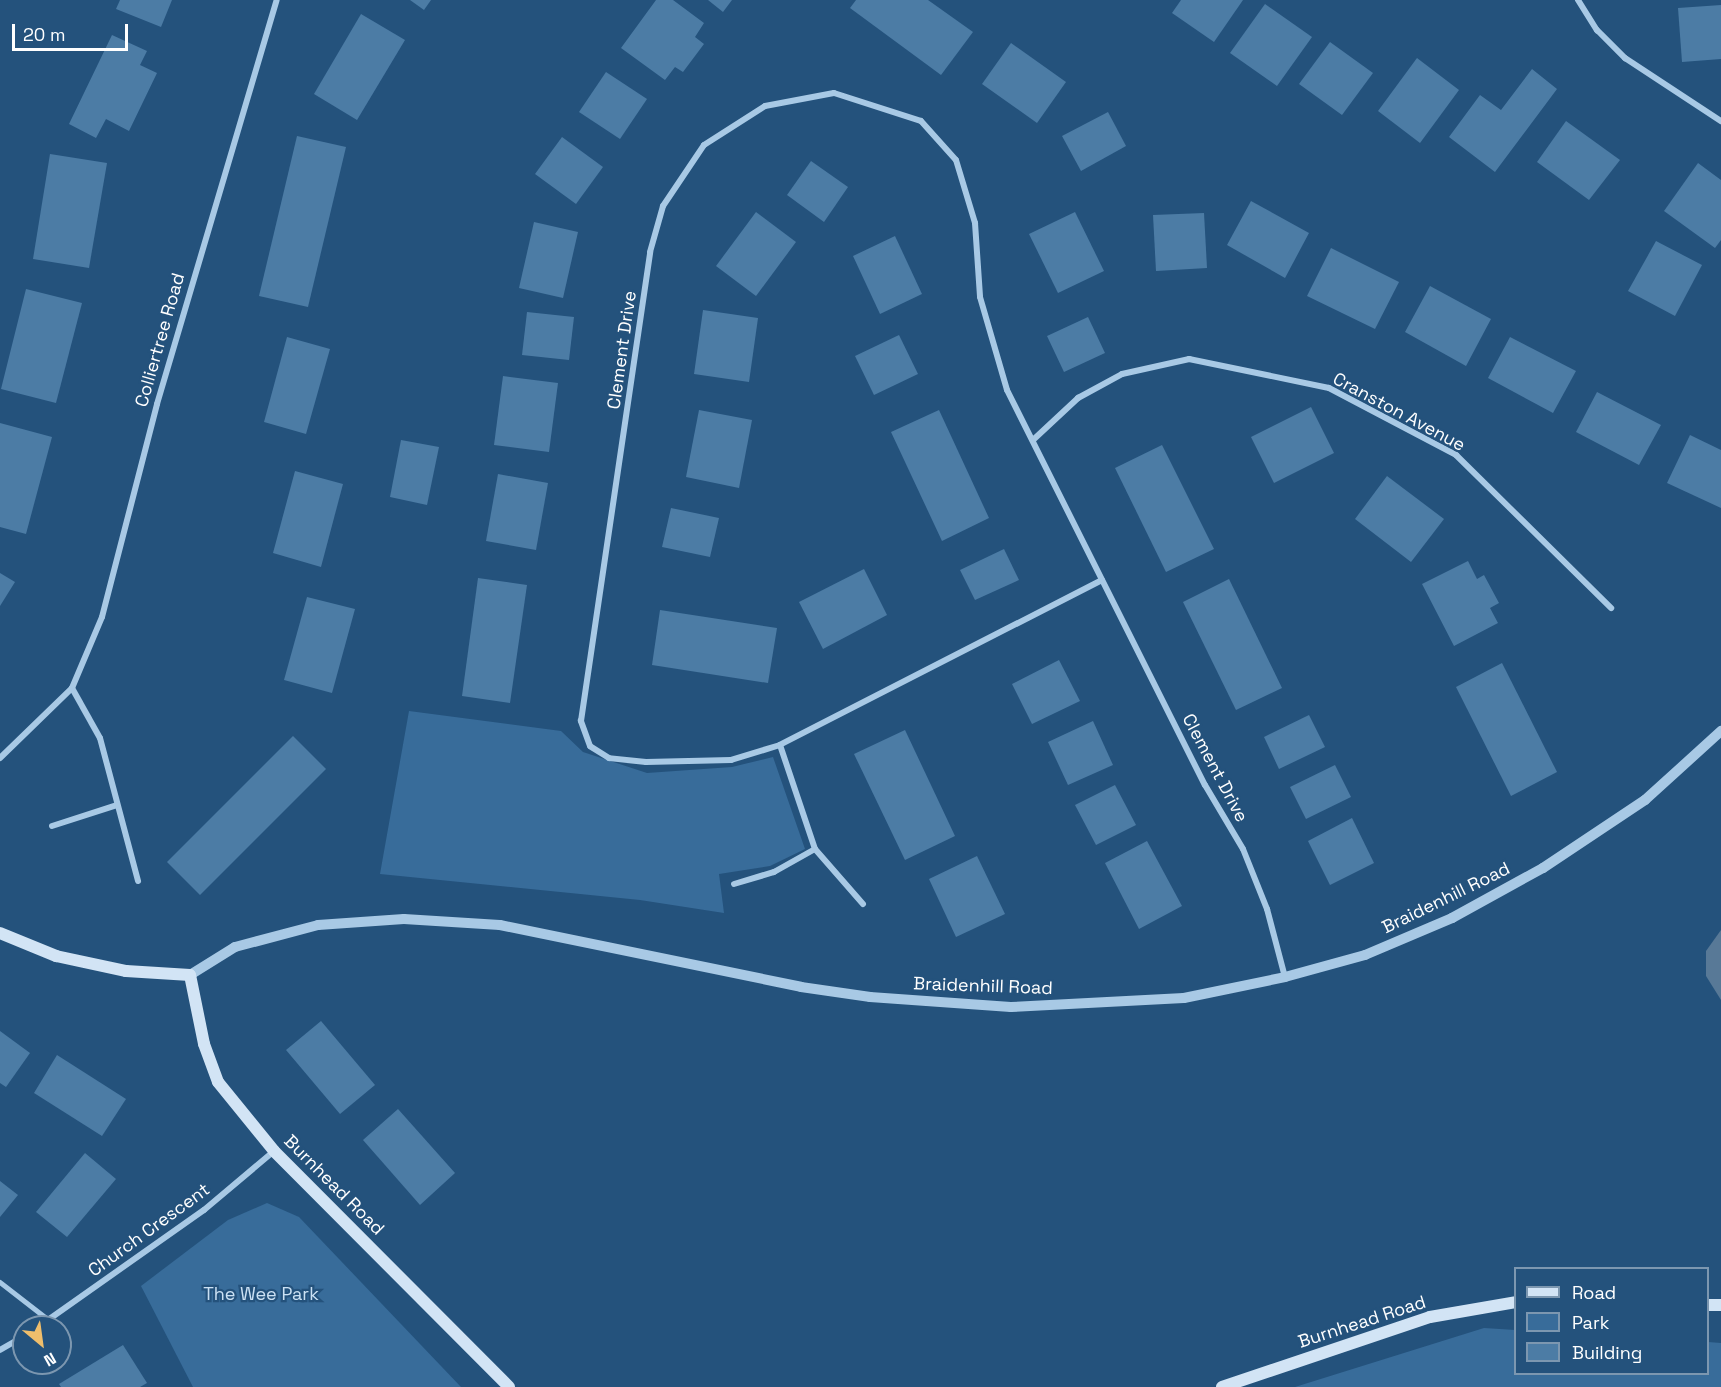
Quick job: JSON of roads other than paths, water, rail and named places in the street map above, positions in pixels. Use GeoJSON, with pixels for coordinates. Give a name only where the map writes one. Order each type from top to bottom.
{"type":"FeatureCollection","features":[{"type":"Feature","properties":{"kind":"main road"},"geometry":{"type":"LineString","coordinates":[[0,933],[66,958],[126,971],[190,975]]}},
{"type":"Feature","properties":{"kind":"main road","name":"Burnhead Road"},"geometry":{"type":"LineString","coordinates":[[190,975],[204,1044],[219,1082],[274,1151],[509,1387]]}},
{"type":"Feature","properties":{"kind":"main road","name":"Burnhead Road"},"geometry":{"type":"LineString","coordinates":[[1222,1387],[1430,1317],[1514,1302]]}},
{"type":"Feature","properties":{"kind":"street","name":"Colliertree Road"},"geometry":{"type":"LineString","coordinates":[[0,758],[72,688],[102,617],[157,404],[277,0]]}},
{"type":"Feature","properties":{"kind":"street"},"geometry":{"type":"LineString","coordinates":[[1578,0],[1597,30],[1625,58],[1721,121]]}},
{"type":"Feature","properties":{"kind":"street","name":"Clement Drive"},"geometry":{"type":"LineString","coordinates":[[1102,580],[780,745],[731,760],[646,762],[609,758],[590,746],[581,721],[650,252],[663,206],[704,145],[765,106],[834,93],[921,121],[956,160],[975,223],[980,297],[1007,390],[1205,785],[1243,849],[1266,909],[1285,977]]}},
{"type":"Feature","properties":{"kind":"street","name":"Cranston Avenue"},"geometry":{"type":"LineString","coordinates":[[1033,441],[1078,398],[1122,374],[1190,359],[1329,388],[1456,455],[1611,608]]}},
{"type":"Feature","properties":{"kind":"street"},"geometry":{"type":"LineString","coordinates":[[72,688],[100,738],[138,881]]}},
{"type":"Feature","properties":{"kind":"street","name":"Braidenhill Road"},"geometry":{"type":"LineString","coordinates":[[190,975],[235,947],[308,928],[404,919],[500,926],[801,987],[938,1004],[1011,1007],[1184,998],[1285,977],[1365,955],[1452,918],[1543,868],[1646,800],[1721,731]]}},
{"type":"Feature","properties":{"kind":"street"},"geometry":{"type":"LineString","coordinates":[[780,745],[815,849],[863,904]]}},
{"type":"Feature","properties":{"kind":"street"},"geometry":{"type":"LineString","coordinates":[[52,826],[117,805]]}},
{"type":"Feature","properties":{"kind":"street"},"geometry":{"type":"LineString","coordinates":[[734,884],[774,872],[815,849]]}},
{"type":"Feature","properties":{"kind":"street","name":"Church Crescent"},"geometry":{"type":"LineString","coordinates":[[56,1315],[204,1210],[274,1151]]}},
{"type":"Feature","properties":{"kind":"lane"},"geometry":{"type":"LineString","coordinates":[[0,1282],[43,1315]]}},
{"type":"Feature","properties":{"kind":"park label","name":"The Wee Park"},"geometry":{"type":"Point","coordinates":[261,1294]}}]}
